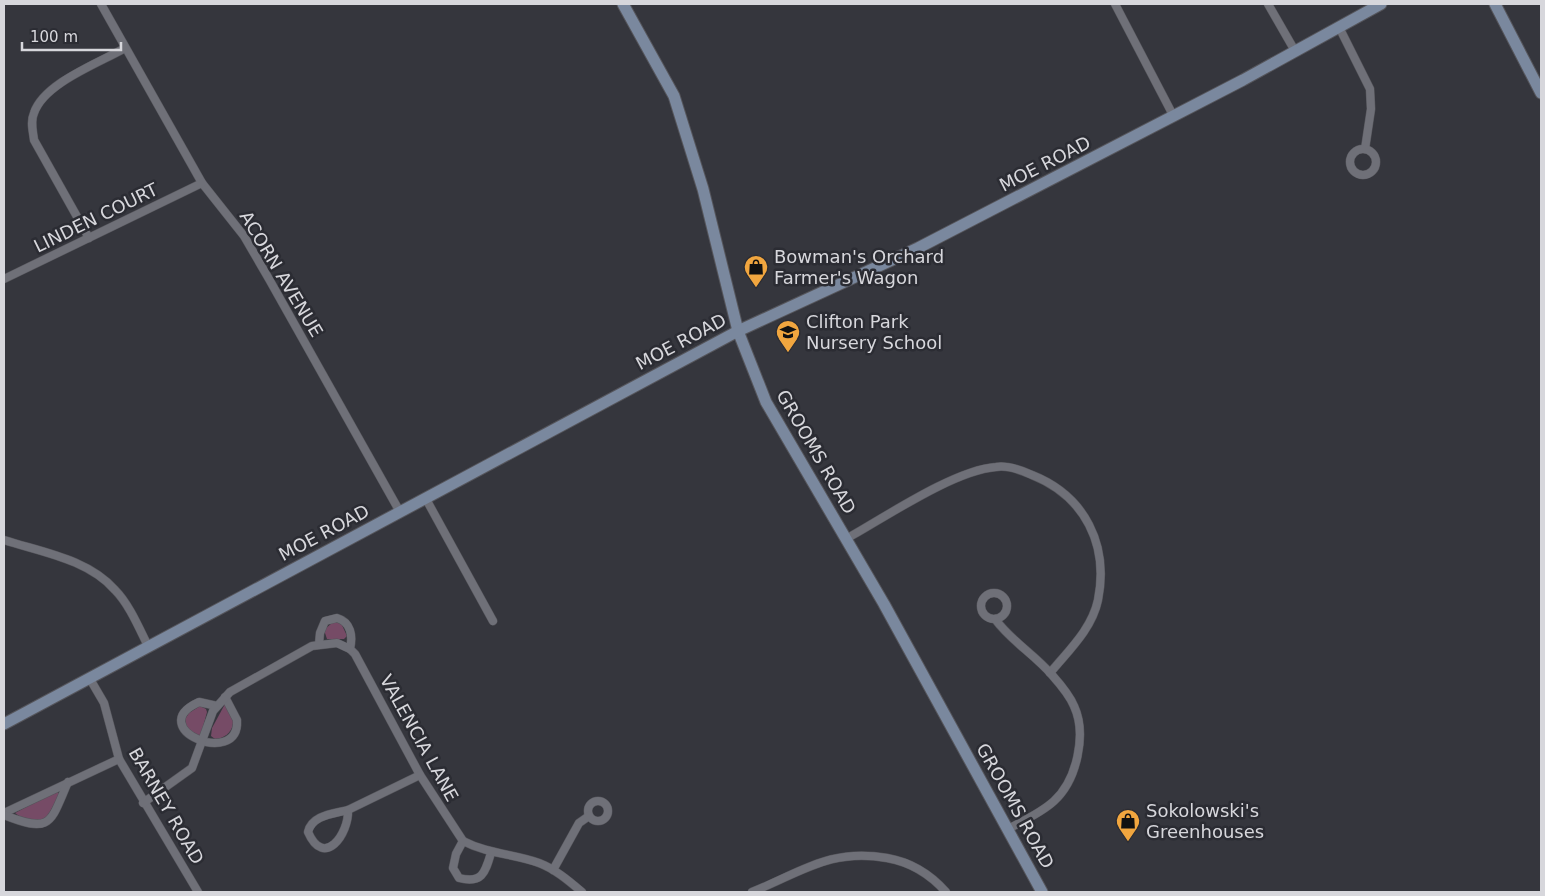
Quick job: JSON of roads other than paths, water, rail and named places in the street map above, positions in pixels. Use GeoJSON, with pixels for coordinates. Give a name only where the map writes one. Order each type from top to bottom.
{"type":"FeatureCollection","features":[{"type":"Feature","properties":{"kind":"street","name":"ACORN AVENUE"},"geometry":{"type":"LineString","coordinates":[[101,4],[202,183],[244,236],[400,512]]}},
{"type":"Feature","properties":{"kind":"street","name":"GROOMS ROAD"},"geometry":{"type":"LineString","coordinates":[[623,4],[674,96],[703,189],[738,331],[766,402],[846,539],[1042,892]]}},
{"type":"Feature","properties":{"kind":"street"},"geometry":{"type":"LineString","coordinates":[[1115,4],[1174,117]]}},
{"type":"Feature","properties":{"kind":"street"},"geometry":{"type":"LineString","coordinates":[[1268,4],[1295,51]]}},
{"type":"Feature","properties":{"kind":"street","name":"MOE ROAD"},"geometry":{"type":"LineString","coordinates":[[4,724],[738,331],[918,248],[1174,117],[1381,4]]}},
{"type":"Feature","properties":{"kind":"street"},"geometry":{"type":"LineString","coordinates":[[1494,4],[1541,93]]}},
{"type":"Feature","properties":{"kind":"street"},"geometry":{"type":"LineString","coordinates":[[1339,27],[1370,89],[1371,108],[1365,150]]}},
{"type":"Feature","properties":{"kind":"street"},"geometry":{"type":"LineString","coordinates":[[89,238],[34,140],[32,126],[34,113],[48,93],[59,84],[125,48]]}},
{"type":"Feature","properties":{"kind":"street","name":"LINDEN COURT"},"geometry":{"type":"LineString","coordinates":[[4,279],[202,183]]}},
{"type":"Feature","properties":{"kind":"street"},"geometry":{"type":"LineString","coordinates":[[846,539],[955,479],[977,470],[997,466],[1014,468],[1056,486],[1081,510],[1090,525],[1097,541],[1102,572],[1098,602],[1088,626],[1050,673]]}},
{"type":"Feature","properties":{"kind":"street"},"geometry":{"type":"LineString","coordinates":[[426,499],[493,621]]}},
{"type":"Feature","properties":{"kind":"street"},"geometry":{"type":"LineString","coordinates":[[4,540],[78,565],[101,577],[117,591],[148,646]]}},
{"type":"Feature","properties":{"kind":"street","name":"VALENCIA LANE"},"geometry":{"type":"LineString","coordinates":[[319,644],[320,633],[326,621],[337,618],[348,626],[352,635],[350,649],[355,654],[420,774],[463,841]]}},
{"type":"Feature","properties":{"kind":"street"},"geometry":{"type":"LineString","coordinates":[[995,619],[1008,634],[1050,673],[1074,706],[1079,728],[1077,757],[1069,778],[1055,800],[1008,829]]}},
{"type":"Feature","properties":{"kind":"street"},"geometry":{"type":"LineString","coordinates":[[143,803],[192,768],[203,743],[213,711],[225,697],[312,646],[337,643],[350,649]]}},
{"type":"Feature","properties":{"kind":"street","name":"BARNEY ROAD"},"geometry":{"type":"LineString","coordinates":[[90,679],[104,703],[118,759],[198,892]]}},
{"type":"Feature","properties":{"kind":"street"},"geometry":{"type":"LineString","coordinates":[[217,706],[199,702],[191,706],[182,716],[182,725],[188,733],[203,743],[230,737],[236,730],[237,720],[225,697]]}},
{"type":"Feature","properties":{"kind":"street"},"geometry":{"type":"LineString","coordinates":[[4,814],[118,759]]}},
{"type":"Feature","properties":{"kind":"street"},"geometry":{"type":"LineString","coordinates":[[348,810],[347,824],[337,843],[327,848],[321,848],[315,844],[308,832],[311,824],[322,817],[348,810],[420,774]]}},
{"type":"Feature","properties":{"kind":"street"},"geometry":{"type":"LineString","coordinates":[[4,814],[22,822],[38,825],[49,821],[58,810],[68,782]]}},
{"type":"Feature","properties":{"kind":"street"},"geometry":{"type":"LineString","coordinates":[[552,870],[579,823],[589,816]]}},
{"type":"Feature","properties":{"kind":"street"},"geometry":{"type":"LineString","coordinates":[[492,853],[486,871],[480,877],[469,880],[459,878],[453,868],[456,854],[463,841],[492,853],[530,860],[552,870],[582,892]]}},
{"type":"Feature","properties":{"kind":"street"},"geometry":{"type":"LineString","coordinates":[[752,892],[822,861],[846,855],[863,854],[900,860],[920,869],[946,892]]}},
{"type":"Feature","properties":{"kind":"place","name":"Bowman's Orchard Farmer's Wagon"},"geometry":{"type":"Point","coordinates":[756,288]}},
{"type":"Feature","properties":{"kind":"place","name":"Clifton Park Nursery School"},"geometry":{"type":"Point","coordinates":[788,353]}},
{"type":"Feature","properties":{"kind":"place","name":"Sokolowski's Greenhouses"},"geometry":{"type":"Point","coordinates":[1128,842]}}]}
